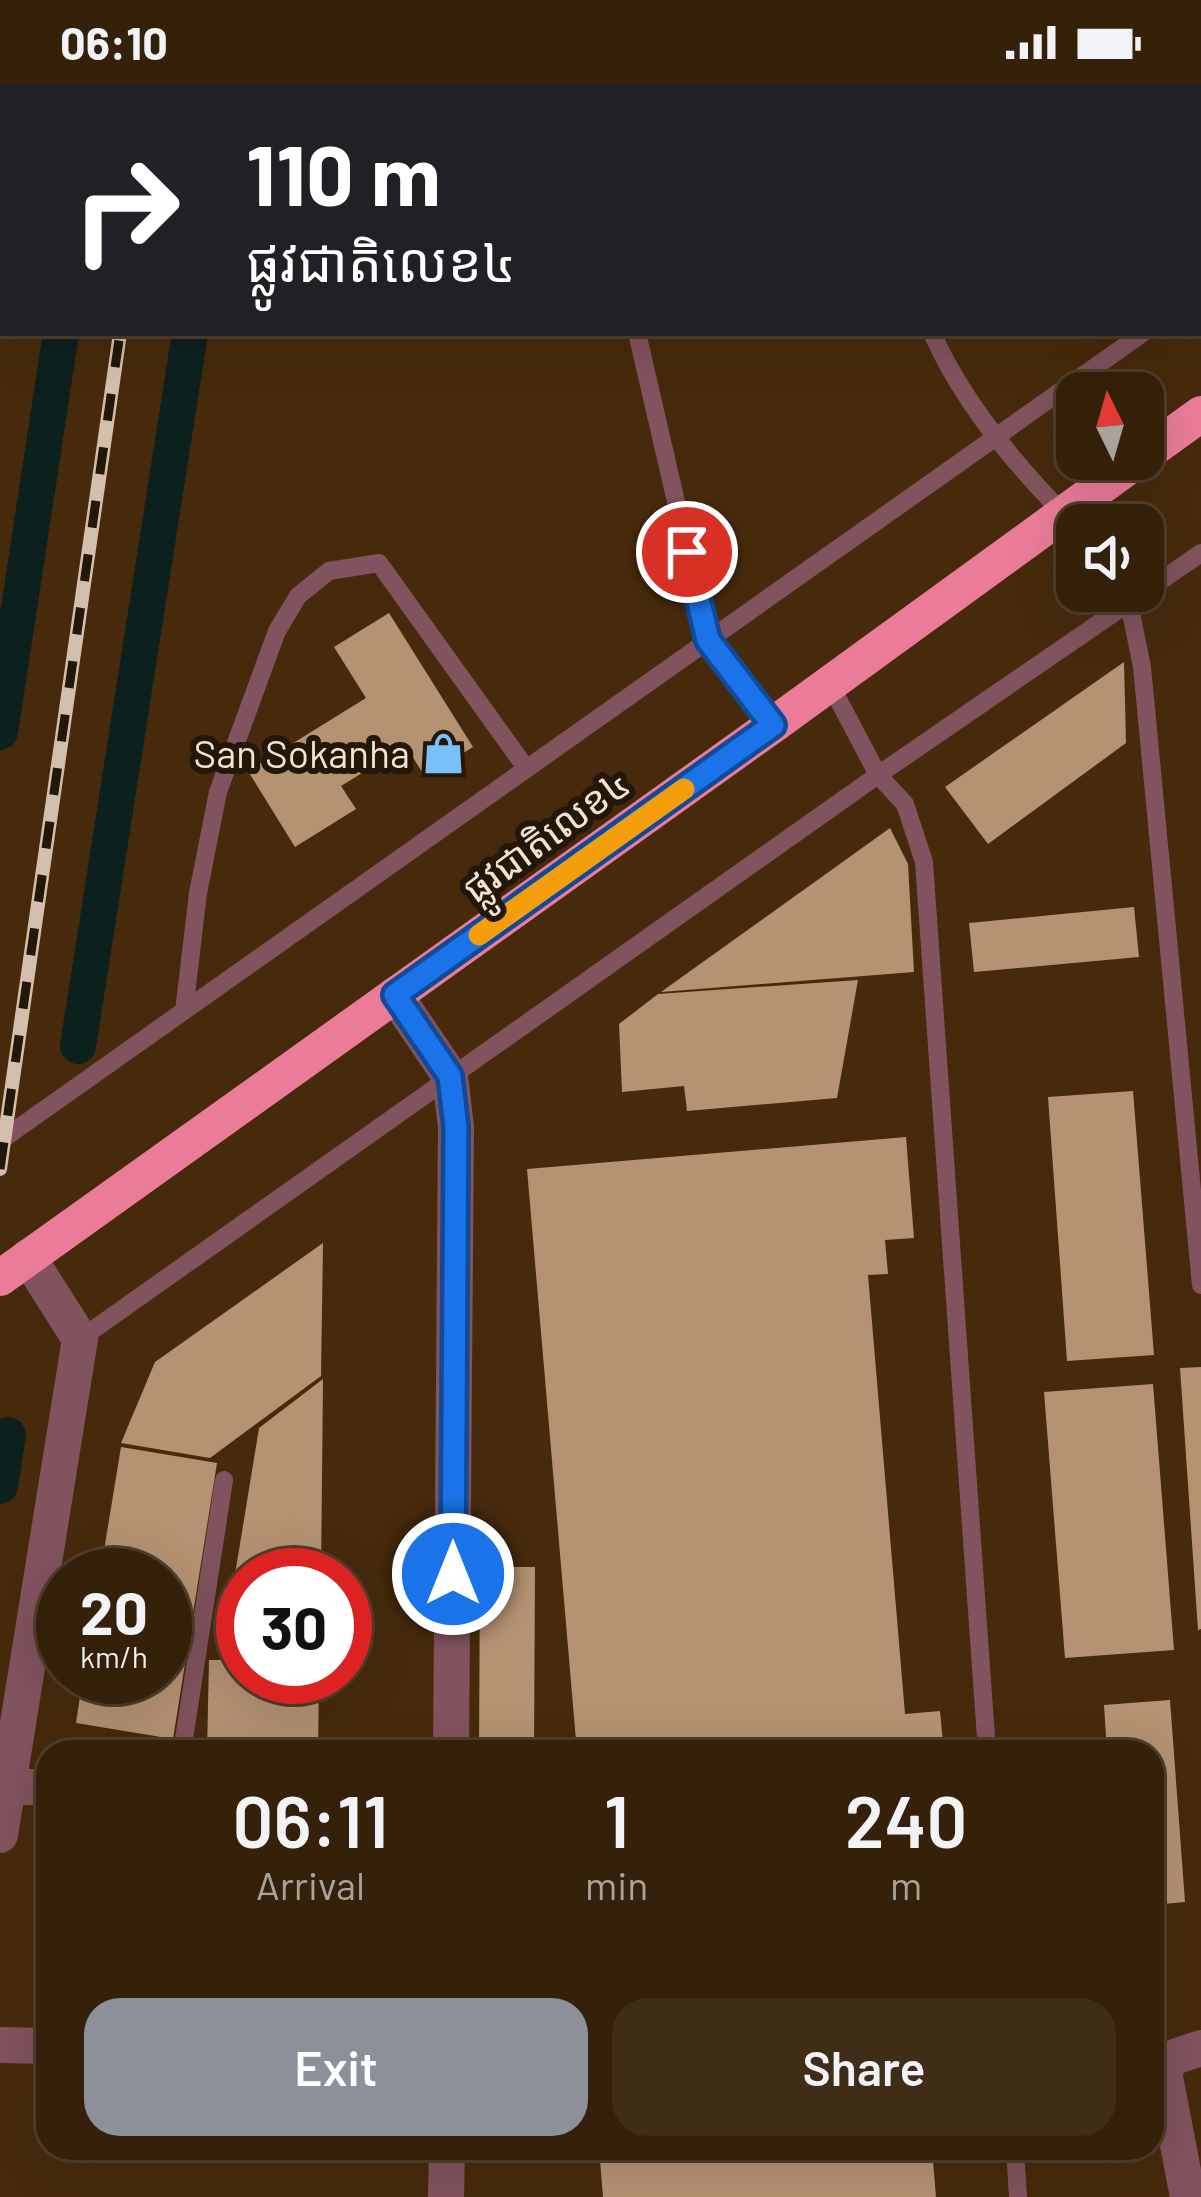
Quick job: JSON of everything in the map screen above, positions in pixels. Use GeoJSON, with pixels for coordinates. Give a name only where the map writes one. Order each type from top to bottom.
{"type":"FeatureCollection","features":[{"type":"Feature","properties":{"kind":"highway","name":"ផ្លូវជាតិលេខ៤"},"geometry":{"type":"LineString","coordinates":[[1164,441],[1201,414]]}},
{"type":"Feature","properties":{"kind":"highway","name":"ផ្លូវជាតិលេខ៤"},"geometry":{"type":"LineString","coordinates":[[1088,504],[1115,480]]}},
{"type":"Feature","properties":{"kind":"highway","name":"ផ្លូវជាតិលេខ៤"},"geometry":{"type":"LineString","coordinates":[[14,1268],[830,684],[1056,530]]}},
{"type":"Feature","properties":{"kind":"street"},"geometry":{"type":"LineString","coordinates":[[0,220],[0,229]]}},
{"type":"Feature","properties":{"kind":"street"},"geometry":{"type":"LineString","coordinates":[[395,995],[450,1076],[456,1127],[452,1740]]}},
{"type":"Feature","properties":{"kind":"street"},"geometry":{"type":"LineString","coordinates":[[0,1834],[80,1339],[14,1268]]}},
{"type":"Feature","properties":{"kind":"street"},"geometry":{"type":"LineString","coordinates":[[8,1787],[36,1787]]}},
{"type":"Feature","properties":{"kind":"street"},"geometry":{"type":"LineString","coordinates":[[0,2045],[36,2046]]}},
{"type":"Feature","properties":{"kind":"street"},"geometry":{"type":"LineString","coordinates":[[1188,2197],[1165,2063],[1201,2048]]}},
{"type":"Feature","properties":{"kind":"street"},"geometry":{"type":"LineString","coordinates":[[446,2197],[447,2160]]}},
{"type":"Feature","properties":{"kind":"lane"},"geometry":{"type":"LineString","coordinates":[[638,336],[708,640],[773,725]]}},
{"type":"Feature","properties":{"kind":"lane"},"geometry":{"type":"LineString","coordinates":[[933,336],[994,436],[1056,505]]}},
{"type":"Feature","properties":{"kind":"lane"},"geometry":{"type":"LineString","coordinates":[[0,1142],[1139,336]]}},
{"type":"Feature","properties":{"kind":"lane"},"geometry":{"type":"LineString","coordinates":[[1164,575],[1201,553]]}},
{"type":"Feature","properties":{"kind":"lane"},"geometry":{"type":"LineString","coordinates":[[184,1011],[198,893],[218,792],[277,631],[298,596],[329,571],[379,563],[526,768]]}},
{"type":"Feature","properties":{"kind":"lane"},"geometry":{"type":"LineString","coordinates":[[80,1339],[1105,612]]}},
{"type":"Feature","properties":{"kind":"lane"},"geometry":{"type":"LineString","coordinates":[[1129,612],[1142,667],[1201,1285]]}},
{"type":"Feature","properties":{"kind":"lane"},"geometry":{"type":"LineString","coordinates":[[830,684],[878,775],[905,804],[924,862],[986,1740]]}},
{"type":"Feature","properties":{"kind":"lane"},"geometry":{"type":"LineString","coordinates":[[184,1740],[224,1480]]}},
{"type":"Feature","properties":{"kind":"lane"},"geometry":{"type":"LineString","coordinates":[[1016,2160],[1018,2197]]}},
{"type":"Feature","properties":{"kind":"building"},"geometry":{"type":"Polygon","coordinates":[[[389,613],[473,747],[425,777],[406,746],[341,786],[356,809],[295,847],[248,771],[366,698],[334,647],[389,613]]]}},
{"type":"Feature","properties":{"kind":"building"},"geometry":{"type":"Polygon","coordinates":[[[1124,662],[1126,743],[988,844],[945,787],[1124,662]]]}},
{"type":"Feature","properties":{"kind":"building"},"geometry":{"type":"Polygon","coordinates":[[[890,828],[908,864],[914,972],[661,992],[890,828]]]}},
{"type":"Feature","properties":{"kind":"building"},"geometry":{"type":"Polygon","coordinates":[[[1134,907],[1139,957],[974,972],[969,923],[1134,907]]]}},
{"type":"Feature","properties":{"kind":"building"},"geometry":{"type":"Polygon","coordinates":[[[858,980],[837,1098],[687,1111],[684,1086],[622,1092],[619,1024],[658,994],[858,980]]]}},
{"type":"Feature","properties":{"kind":"building"},"geometry":{"type":"Polygon","coordinates":[[[1133,1091],[1154,1355],[1067,1361],[1048,1097],[1133,1091]]]}},
{"type":"Feature","properties":{"kind":"building"},"geometry":{"type":"Polygon","coordinates":[[[906,1137],[914,1238],[885,1240],[888,1274],[868,1275],[905,1714],[940,1711],[943,1740],[576,1740],[527,1169],[906,1137]]]}},
{"type":"Feature","properties":{"kind":"building"},"geometry":{"type":"Polygon","coordinates":[[[323,1243],[321,1376],[210,1458],[121,1443],[155,1362],[323,1243]]]}},
{"type":"Feature","properties":{"kind":"building"},"geometry":{"type":"Polygon","coordinates":[[[1201,1367],[1201,1629],[1198,1630],[1180,1368],[1201,1367]]]}},
{"type":"Feature","properties":{"kind":"building"},"geometry":{"type":"Polygon","coordinates":[[[323,1379],[321,1548],[239,1548],[259,1428],[323,1379]]]}},
{"type":"Feature","properties":{"kind":"building"},"geometry":{"type":"Polygon","coordinates":[[[1153,1384],[1174,1650],[1065,1658],[1044,1392],[1153,1384]]]}},
{"type":"Feature","properties":{"kind":"building"},"geometry":{"type":"Polygon","coordinates":[[[121,1447],[217,1463],[192,1620],[192,1548],[104,1548],[121,1447]]]}},
{"type":"Feature","properties":{"kind":"building"},"geometry":{"type":"Polygon","coordinates":[[[480,1567],[535,1567],[534,1740],[479,1740],[480,1567]]]}},
{"type":"Feature","properties":{"kind":"building"},"geometry":{"type":"Polygon","coordinates":[[[209,1660],[216,1660],[216,1704],[319,1704],[318,1740],[207,1740],[209,1660]]]}},
{"type":"Feature","properties":{"kind":"building"},"geometry":{"type":"Polygon","coordinates":[[[1170,1700],[1185,1902],[1164,1904],[1164,1740],[1106,1740],[1104,1705],[1170,1700]]]}},
{"type":"Feature","properties":{"kind":"building"},"geometry":{"type":"Polygon","coordinates":[[[79,1704],[179,1704],[173,1739],[76,1723],[79,1704]]]}},
{"type":"Feature","properties":{"kind":"building"},"geometry":{"type":"Polygon","coordinates":[[[600,2160],[933,2160],[936,2197],[603,2197],[600,2160]]]}},
{"type":"Feature","properties":{"kind":"waterway"},"geometry":{"type":"LineString","coordinates":[[0,732],[61,336]]}},
{"type":"Feature","properties":{"kind":"waterway"},"geometry":{"type":"LineString","coordinates":[[78,1046],[190,336]]}},
{"type":"Feature","properties":{"kind":"waterway"},"geometry":{"type":"LineString","coordinates":[[0,1486],[8,1435]]}},
{"type":"Feature","properties":{"kind":"railway"},"geometry":{"type":"LineString","coordinates":[[0,1169],[120,336]]}},
{"type":"Feature","properties":{"kind":"slow traffic"},"geometry":{"type":"LineString","coordinates":[[479,935],[684,789]]}},
{"type":"Feature","properties":{"kind":"place","name":"San Sokanha"},"geometry":{"type":"Point","coordinates":[444,754]}},
{"type":"Feature","properties":{"kind":"route"},"geometry":{"type":"LineString","coordinates":[[453,1574],[456,1127],[450,1076],[395,995],[773,725],[708,640],[687,552]]}}]}
